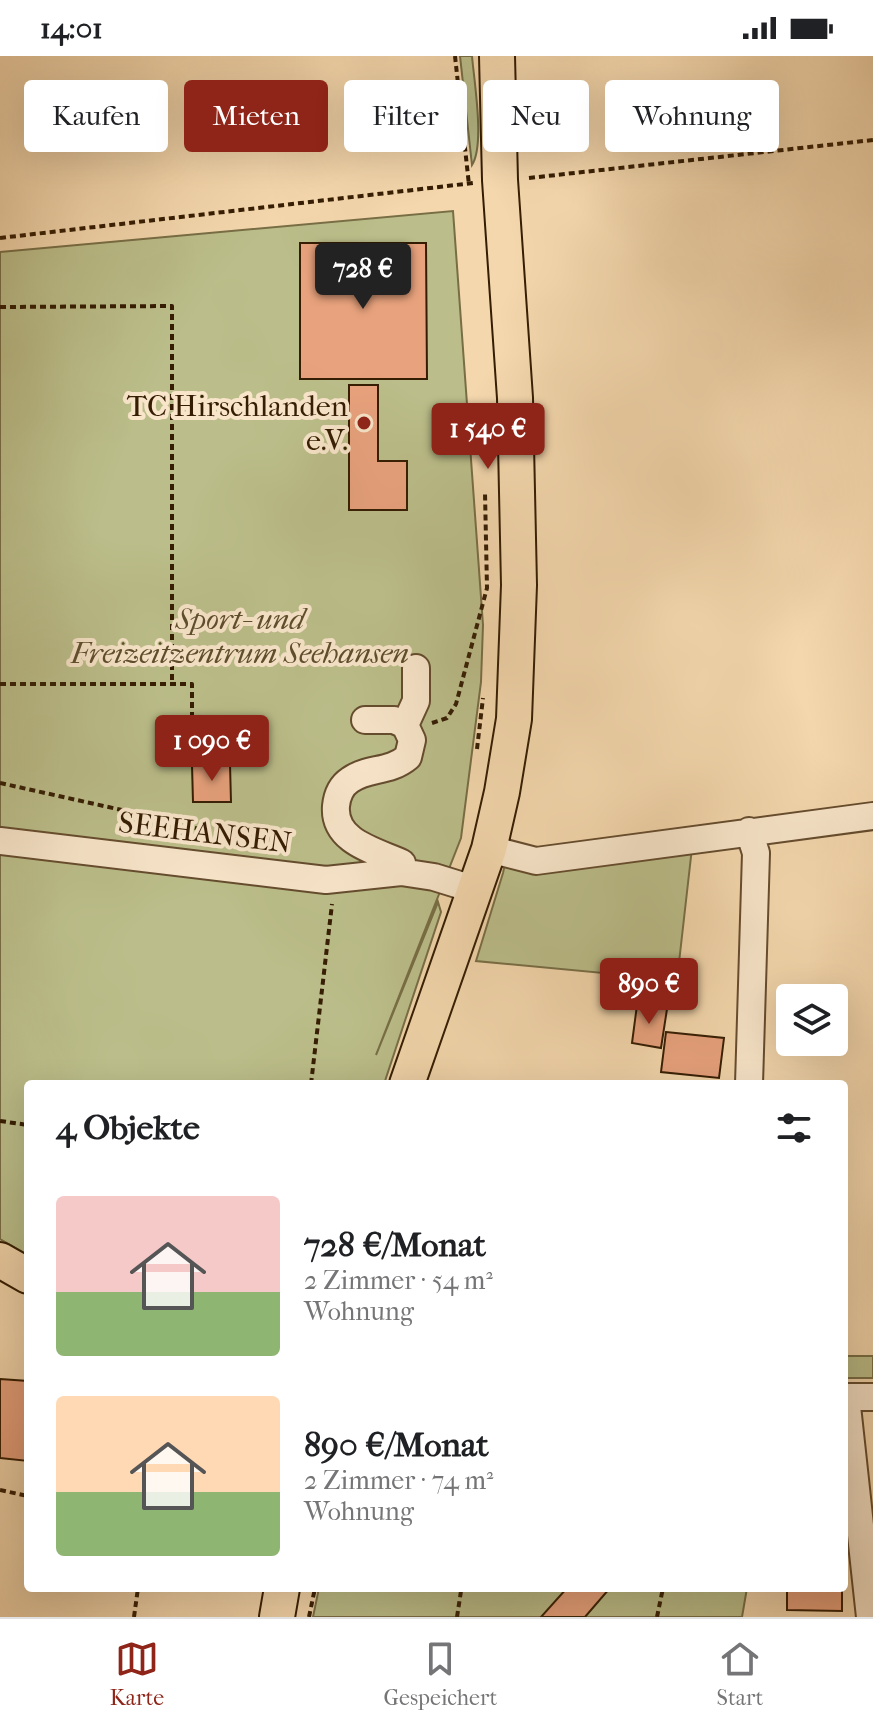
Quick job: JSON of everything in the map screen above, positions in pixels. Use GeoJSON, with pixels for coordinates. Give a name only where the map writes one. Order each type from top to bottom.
{"type":"FeatureCollection","features":[{"type":"Feature","properties":{"kind":"main road"},"geometry":{"type":"LineString","coordinates":[[408,1080],[489,849],[514,719],[519,609],[515,398],[484,182],[497,56]]}},
{"type":"Feature","properties":{"kind":"main road"},"geometry":{"type":"LineString","coordinates":[[0,1260],[24,1274]]}},
{"type":"Feature","properties":{"kind":"main road"},"geometry":{"type":"LineString","coordinates":[[277,1617],[281,1592]]}},
{"type":"Feature","properties":{"kind":"street"},"geometry":{"type":"LineString","coordinates":[[365,720],[394,720],[405,725],[416,701],[416,668]]}},
{"type":"Feature","properties":{"kind":"street","name":"SEEHANSEN"},"geometry":{"type":"LineString","coordinates":[[401,872],[402,863],[342,833],[337,825],[336,803],[340,789],[350,779],[390,769],[408,757],[412,740],[405,725]]}},
{"type":"Feature","properties":{"kind":"street"},"geometry":{"type":"LineString","coordinates":[[489,849],[536,861],[873,816]]}},
{"type":"Feature","properties":{"kind":"street"},"geometry":{"type":"LineString","coordinates":[[749,831],[756,853],[749,1080]]}},
{"type":"Feature","properties":{"kind":"street","name":"SEEHANSEN"},"geometry":{"type":"LineString","coordinates":[[0,841],[326,880],[401,872],[434,877],[476,890]]}},
{"type":"Feature","properties":{"kind":"street"},"geometry":{"type":"LineString","coordinates":[[848,1397],[873,1397]]}},
{"type":"Feature","properties":{"kind":"street"},"geometry":{"type":"LineString","coordinates":[[848,1417],[867,1541],[870,1617]]}},
{"type":"Feature","properties":{"kind":"path"},"geometry":{"type":"LineString","coordinates":[[455,56],[484,182]]}},
{"type":"Feature","properties":{"kind":"path"},"geometry":{"type":"LineString","coordinates":[[0,238],[873,140]]}},
{"type":"Feature","properties":{"kind":"path"},"geometry":{"type":"LineString","coordinates":[[470,199],[484,182]]}},
{"type":"Feature","properties":{"kind":"path"},"geometry":{"type":"LineString","coordinates":[[0,307],[172,306],[172,684]]}},
{"type":"Feature","properties":{"kind":"path"},"geometry":{"type":"LineString","coordinates":[[485,492],[487,612]]}},
{"type":"Feature","properties":{"kind":"path"},"geometry":{"type":"LineString","coordinates":[[405,725],[437,722],[452,712],[487,588]]}},
{"type":"Feature","properties":{"kind":"path"},"geometry":{"type":"LineString","coordinates":[[0,684],[192,684],[192,720]]}},
{"type":"Feature","properties":{"kind":"path"},"geometry":{"type":"LineString","coordinates":[[476,758],[483,698]]}},
{"type":"Feature","properties":{"kind":"path"},"geometry":{"type":"LineString","coordinates":[[0,783],[158,818],[264,847]]}},
{"type":"Feature","properties":{"kind":"path"},"geometry":{"type":"LineString","coordinates":[[311,1080],[333,896],[326,880]]}},
{"type":"Feature","properties":{"kind":"path"},"geometry":{"type":"LineString","coordinates":[[0,1121],[24,1124]]}},
{"type":"Feature","properties":{"kind":"path"},"geometry":{"type":"LineString","coordinates":[[0,1490],[24,1495]]}},
{"type":"Feature","properties":{"kind":"path"},"geometry":{"type":"LineString","coordinates":[[134,1617],[137,1592]]}},
{"type":"Feature","properties":{"kind":"path"},"geometry":{"type":"LineString","coordinates":[[309,1617],[314,1592]]}},
{"type":"Feature","properties":{"kind":"path"},"geometry":{"type":"LineString","coordinates":[[457,1617],[461,1592]]}},
{"type":"Feature","properties":{"kind":"path"},"geometry":{"type":"LineString","coordinates":[[657,1617],[662,1592]]}},
{"type":"Feature","properties":{"kind":"green space"},"geometry":{"type":"Polygon","coordinates":[[[460,56],[472,56],[478,143],[472,165],[467,80],[463,80],[460,56]]]}},
{"type":"Feature","properties":{"kind":"green space","name":"Sport- und Freizeitzentrum Seehansen"},"geometry":{"type":"Polygon","coordinates":[[[453,211],[483,625],[481,682],[461,838],[376,1055],[438,902],[441,912],[385,1080],[24,1080],[24,1253],[0,1239],[0,252],[453,211]]]}},
{"type":"Feature","properties":{"kind":"green space"},"geometry":{"type":"Polygon","coordinates":[[[693,839],[677,980],[476,961],[507,854],[693,839]]]}},
{"type":"Feature","properties":{"kind":"green space"},"geometry":{"type":"Polygon","coordinates":[[[848,1356],[873,1356],[873,1378],[848,1378],[848,1356]]]}},
{"type":"Feature","properties":{"kind":"green space"},"geometry":{"type":"Polygon","coordinates":[[[318,1592],[746,1592],[742,1617],[313,1617],[318,1592]]]}},
{"type":"Feature","properties":{"kind":"building"},"geometry":{"type":"Polygon","coordinates":[[[300,243],[426,243],[427,379],[300,379],[300,243]]]}},
{"type":"Feature","properties":{"kind":"building","name":"TC Hirschlanden e.V."},"geometry":{"type":"Polygon","coordinates":[[[349,385],[378,385],[378,461],[407,461],[407,510],[349,510],[349,385]]]}},
{"type":"Feature","properties":{"kind":"building"},"geometry":{"type":"Polygon","coordinates":[[[230,764],[231,802],[193,802],[192,765],[230,764]]]}},
{"type":"Feature","properties":{"kind":"building"},"geometry":{"type":"Polygon","coordinates":[[[637,1005],[667,1009],[661,1048],[632,1043],[637,1005]]]}},
{"type":"Feature","properties":{"kind":"building"},"geometry":{"type":"Polygon","coordinates":[[[666,1032],[724,1038],[719,1078],[661,1072],[666,1032]]]}},
{"type":"Feature","properties":{"kind":"building"},"geometry":{"type":"Polygon","coordinates":[[[0,1379],[24,1381],[24,1461],[0,1458],[0,1379]]]}},
{"type":"Feature","properties":{"kind":"building"},"geometry":{"type":"Polygon","coordinates":[[[563,1592],[607,1592],[585,1617],[541,1617],[563,1592]]]}},
{"type":"Feature","properties":{"kind":"building"},"geometry":{"type":"Polygon","coordinates":[[[787,1592],[842,1592],[842,1611],[787,1610],[787,1592]]]}},
{"type":"Feature","properties":{"kind":"place","name":"TC Hirschlanden e.V."},"geometry":{"type":"Point","coordinates":[364,423]}}]}
